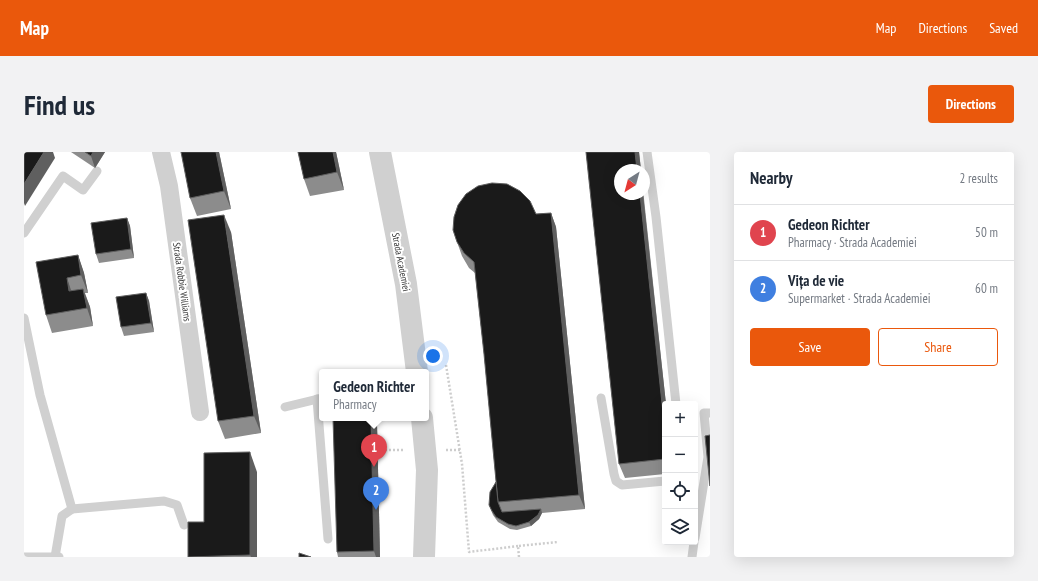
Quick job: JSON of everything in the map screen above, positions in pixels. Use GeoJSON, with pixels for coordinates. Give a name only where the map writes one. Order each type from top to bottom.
{"type":"FeatureCollection","features":[{"type":"Feature","properties":{"kind":"street","name":"Strada Robbie Williams"},"geometry":{"type":"LineString","coordinates":[[161,152],[169,186],[200,412]]}},
{"type":"Feature","properties":{"kind":"street","name":"Strada Academiei"},"geometry":{"type":"LineString","coordinates":[[383,153],[406,284],[417,369]]}},
{"type":"Feature","properties":{"kind":"street"},"geometry":{"type":"LineString","coordinates":[[422,421],[427,470],[424,557]]}},
{"type":"Feature","properties":{"kind":"lane"},"geometry":{"type":"LineString","coordinates":[[647,152],[656,217],[676,401]]}},
{"type":"Feature","properties":{"kind":"lane"},"geometry":{"type":"LineString","coordinates":[[24,233],[63,176],[83,190],[96,171]]}},
{"type":"Feature","properties":{"kind":"lane"},"geometry":{"type":"LineString","coordinates":[[24,318],[40,395],[72,509]]}},
{"type":"Feature","properties":{"kind":"lane"},"geometry":{"type":"LineString","coordinates":[[601,398],[616,481],[622,485],[662,481]]}},
{"type":"Feature","properties":{"kind":"lane"},"geometry":{"type":"LineString","coordinates":[[285,407],[319,399]]}},
{"type":"Feature","properties":{"kind":"lane"},"geometry":{"type":"LineString","coordinates":[[698,520],[708,457],[704,413],[710,413]]}},
{"type":"Feature","properties":{"kind":"lane"},"geometry":{"type":"LineString","coordinates":[[320,421],[328,539]]}},
{"type":"Feature","properties":{"kind":"lane"},"geometry":{"type":"LineString","coordinates":[[698,479],[705,478]]}},
{"type":"Feature","properties":{"kind":"lane"},"geometry":{"type":"LineString","coordinates":[[55,557],[62,516],[72,509],[164,501],[177,505],[184,525]]}},
{"type":"Feature","properties":{"kind":"lane"},"geometry":{"type":"LineString","coordinates":[[692,557],[694,545]]}},
{"type":"Feature","properties":{"kind":"lane"},"geometry":{"type":"LineString","coordinates":[[24,556],[59,557]]}},
{"type":"Feature","properties":{"kind":"path"},"geometry":{"type":"LineString","coordinates":[[446,365],[462,464],[469,552],[558,542]]}},
{"type":"Feature","properties":{"kind":"path"},"geometry":{"type":"LineString","coordinates":[[518,546],[519,557]]}},
{"type":"Feature","properties":{"kind":"building"},"geometry":{"type":"Polygon","coordinates":[[[24,152],[44,152],[24,184],[24,152]]]}},
{"type":"Feature","properties":{"kind":"building"},"geometry":{"type":"Polygon","coordinates":[[[85,152],[93,152],[91,156],[85,152]]]}},
{"type":"Feature","properties":{"kind":"building"},"geometry":{"type":"Polygon","coordinates":[[[181,152],[216,152],[224,191],[190,198],[181,152]]]}},
{"type":"Feature","properties":{"kind":"building"},"geometry":{"type":"Polygon","coordinates":[[[298,152],[333,152],[337,172],[304,179],[298,152]]]}},
{"type":"Feature","properties":{"kind":"building"},"geometry":{"type":"Polygon","coordinates":[[[586,152],[635,152],[636,164],[614,164],[614,200],[641,200],[662,403],[662,459],[619,464],[586,152]]]}},
{"type":"Feature","properties":{"kind":"building"},"geometry":{"type":"Polygon","coordinates":[[[492,183],[507,184],[520,191],[530,201],[536,214],[551,213],[579,495],[498,502],[474,262],[464,253],[457,242],[453,230],[454,217],[458,205],[466,194],[478,186],[492,183]]]}},
{"type":"Feature","properties":{"kind":"building"},"geometry":{"type":"Polygon","coordinates":[[[224,215],[254,416],[218,421],[188,220],[224,215]]]}},
{"type":"Feature","properties":{"kind":"building"},"geometry":{"type":"Polygon","coordinates":[[[127,218],[131,249],[96,254],[91,223],[127,218]]]}},
{"type":"Feature","properties":{"kind":"building"},"geometry":{"type":"Polygon","coordinates":[[[78,255],[81,275],[67,278],[69,291],[83,289],[87,308],[46,315],[36,262],[78,255]]]}},
{"type":"Feature","properties":{"kind":"building"},"geometry":{"type":"Polygon","coordinates":[[[146,293],[151,323],[121,327],[116,297],[146,293]]]}},
{"type":"Feature","properties":{"kind":"building"},"geometry":{"type":"Polygon","coordinates":[[[333,421],[371,421],[374,551],[337,552],[333,421]]]}},
{"type":"Feature","properties":{"kind":"building"},"geometry":{"type":"Polygon","coordinates":[[[710,435],[710,486],[705,436],[710,435]]]}},
{"type":"Feature","properties":{"kind":"building"},"geometry":{"type":"Polygon","coordinates":[[[250,452],[250,555],[188,557],[188,522],[204,522],[204,453],[250,452]]]}},
{"type":"Feature","properties":{"kind":"building"},"geometry":{"type":"Polygon","coordinates":[[[496,482],[498,502],[502,512],[541,509],[538,515],[529,522],[516,526],[508,524],[496,517],[489,505],[490,492],[496,482]]]}},
{"type":"Feature","properties":{"kind":"building"},"geometry":{"type":"Polygon","coordinates":[[[299,553],[311,557],[299,557],[299,553]]]}},
{"type":"Feature","properties":{"kind":"place","name":"Gedeon Richter"},"geometry":{"type":"Point","coordinates":[374,467]}},
{"type":"Feature","properties":{"kind":"place","name":"Vița de vie"},"geometry":{"type":"Point","coordinates":[376,510]}}]}
